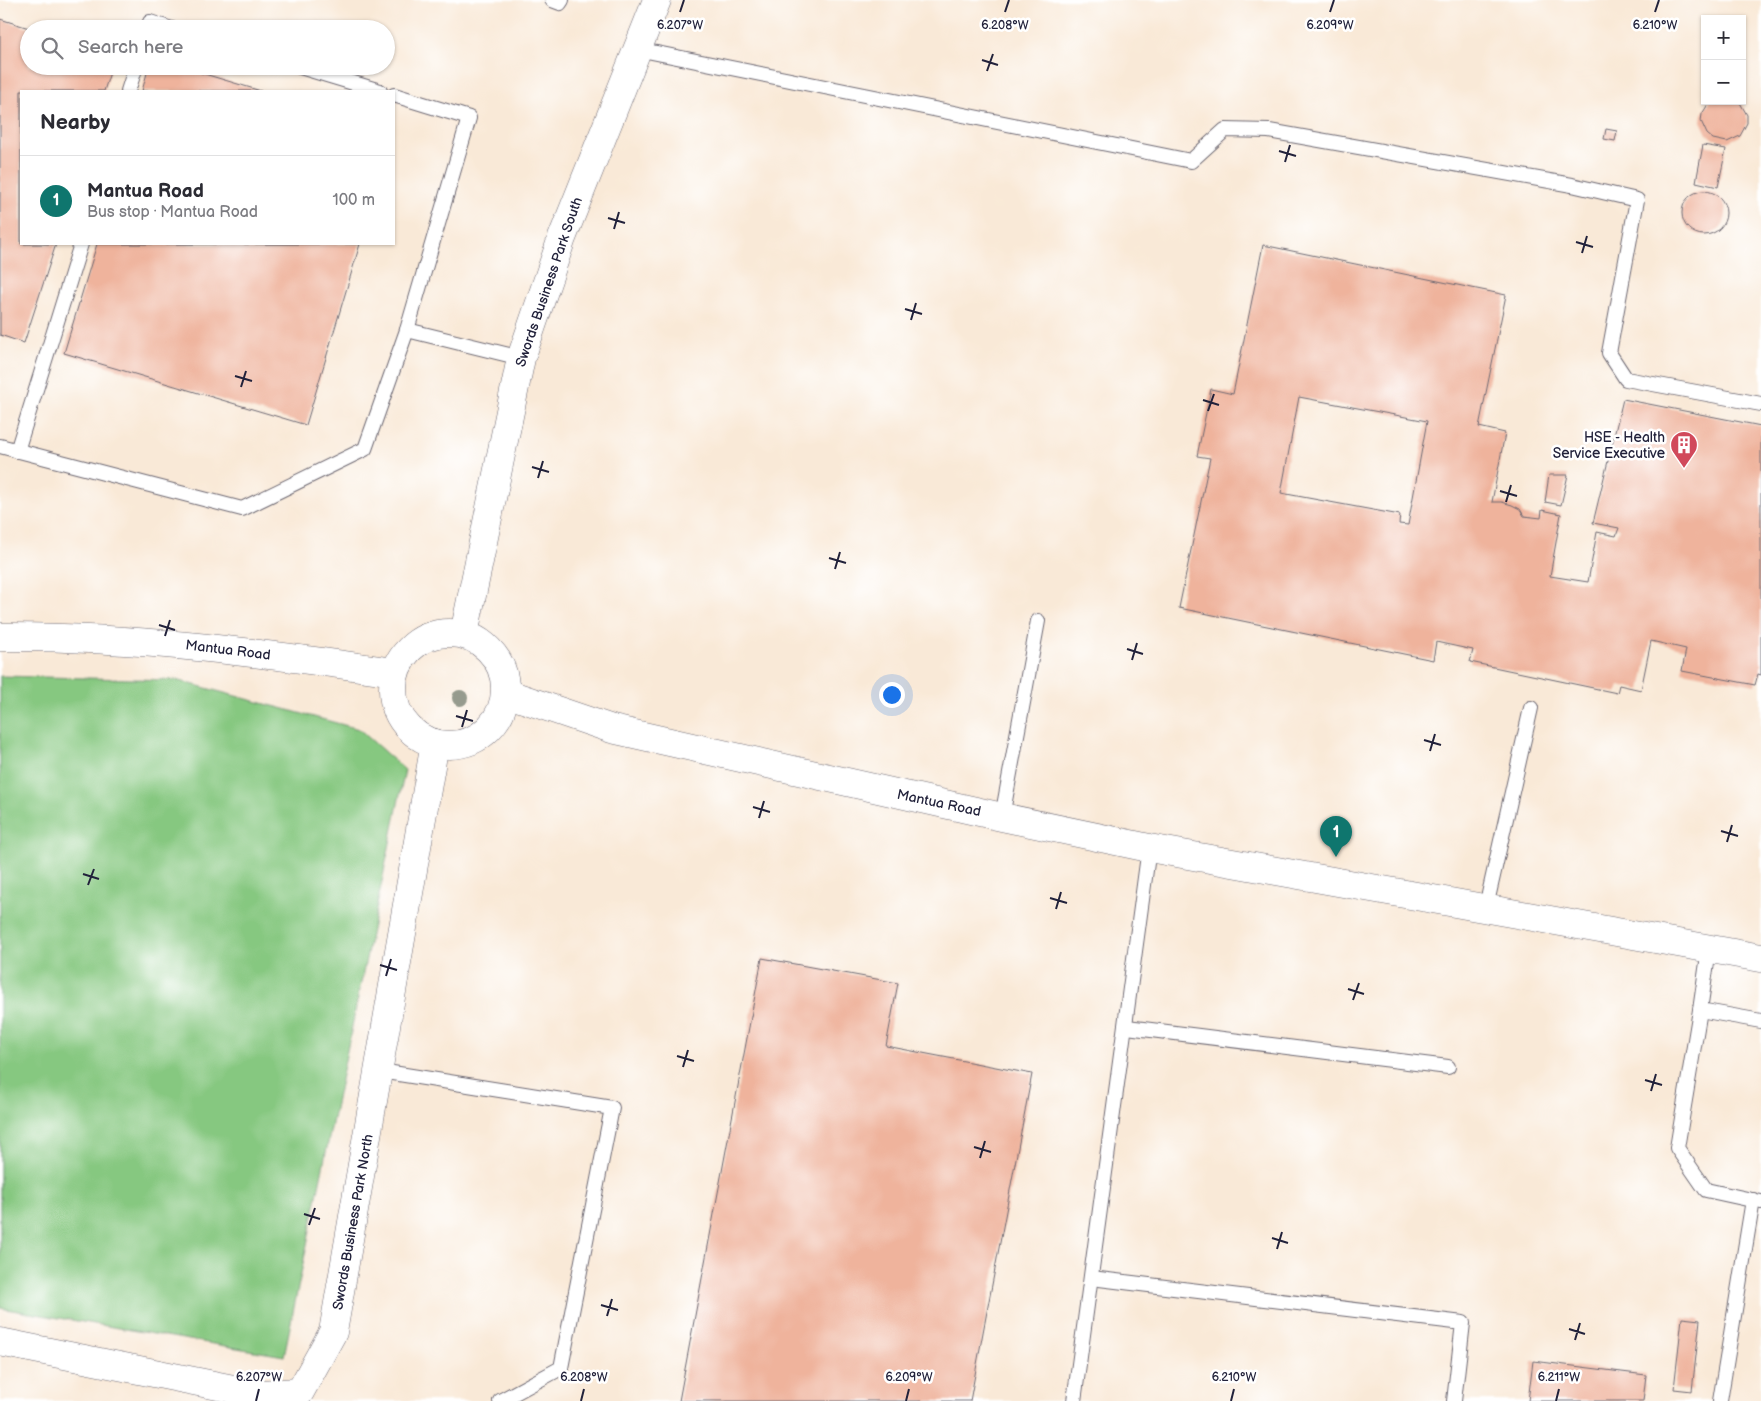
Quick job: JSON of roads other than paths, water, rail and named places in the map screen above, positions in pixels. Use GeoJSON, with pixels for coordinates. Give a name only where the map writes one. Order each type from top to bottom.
{"type":"FeatureCollection","features":[{"type":"Feature","properties":{"kind":"street","name":"Swords Business Park South"},"geometry":{"type":"LineString","coordinates":[[464,634],[521,358],[562,238],[657,0]]}},
{"type":"Feature","properties":{"kind":"street"},"geometry":{"type":"LineString","coordinates":[[448,632],[464,634],[478,640],[490,650],[500,663],[505,678],[506,693],[502,710],[494,724],[482,735],[467,743],[435,744],[419,737],[406,726],[397,712],[392,696],[394,672],[406,651],[418,641],[432,634],[448,632]]}},
{"type":"Feature","properties":{"kind":"street","name":"Mantua Road"},"geometry":{"type":"LineString","coordinates":[[0,637],[72,636],[160,642],[394,672]]}},
{"type":"Feature","properties":{"kind":"street","name":"Mantua Road"},"geometry":{"type":"LineString","coordinates":[[506,693],[612,730],[1002,817],[1149,848],[1486,907],[1761,958]]}},
{"type":"Feature","properties":{"kind":"street","name":"Swords Business Park North"},"geometry":{"type":"LineString","coordinates":[[0,1342],[258,1394],[306,1396],[334,1332],[435,744]]}},
{"type":"Feature","properties":{"kind":"lane"},"geometry":{"type":"LineString","coordinates":[[552,0],[560,2],[562,0]]}},
{"type":"Feature","properties":{"kind":"lane"},"geometry":{"type":"LineString","coordinates":[[637,49],[1191,161],[1225,130],[1269,131],[1572,185],[1637,200],[1609,352],[1626,379],[1761,404]]}},
{"type":"Feature","properties":{"kind":"lane"},"geometry":{"type":"LineString","coordinates":[[128,90],[133,75]]}},
{"type":"Feature","properties":{"kind":"lane"},"geometry":{"type":"LineString","coordinates":[[327,75],[377,90]]}},
{"type":"Feature","properties":{"kind":"lane"},"geometry":{"type":"LineString","coordinates":[[0,446],[242,509],[365,449],[407,330],[469,118],[395,95]]}},
{"type":"Feature","properties":{"kind":"lane"},"geometry":{"type":"LineString","coordinates":[[16,451],[81,245]]}},
{"type":"Feature","properties":{"kind":"lane"},"geometry":{"type":"LineString","coordinates":[[407,330],[521,358]]}},
{"type":"Feature","properties":{"kind":"lane"},"geometry":{"type":"LineString","coordinates":[[1002,817],[1038,622]]}},
{"type":"Feature","properties":{"kind":"lane"},"geometry":{"type":"LineString","coordinates":[[1486,907],[1531,708]]}},
{"type":"Feature","properties":{"kind":"lane"},"geometry":{"type":"LineString","coordinates":[[1076,1399],[1091,1278],[1127,1028],[1149,848]]}},
{"type":"Feature","properties":{"kind":"lane"},"geometry":{"type":"LineString","coordinates":[[1709,949],[1677,1148],[1706,1190],[1757,1201],[1720,1401]]}},
{"type":"Feature","properties":{"kind":"lane"},"geometry":{"type":"LineString","coordinates":[[1700,1010],[1761,1021]]}},
{"type":"Feature","properties":{"kind":"lane"},"geometry":{"type":"LineString","coordinates":[[1127,1028],[1448,1067]]}},
{"type":"Feature","properties":{"kind":"lane"},"geometry":{"type":"LineString","coordinates":[[380,1072],[612,1108],[561,1368],[500,1401]]}},
{"type":"Feature","properties":{"kind":"lane"},"geometry":{"type":"LineString","coordinates":[[1091,1278],[1463,1323],[1454,1401]]}},
{"type":"Feature","properties":{"kind":"place","name":"HSE - Health Service Executive"},"geometry":{"type":"Point","coordinates":[1684,469]}},
{"type":"Feature","properties":{"kind":"place","name":"Mantua Road"},"geometry":{"type":"Point","coordinates":[1336,857]}}]}
